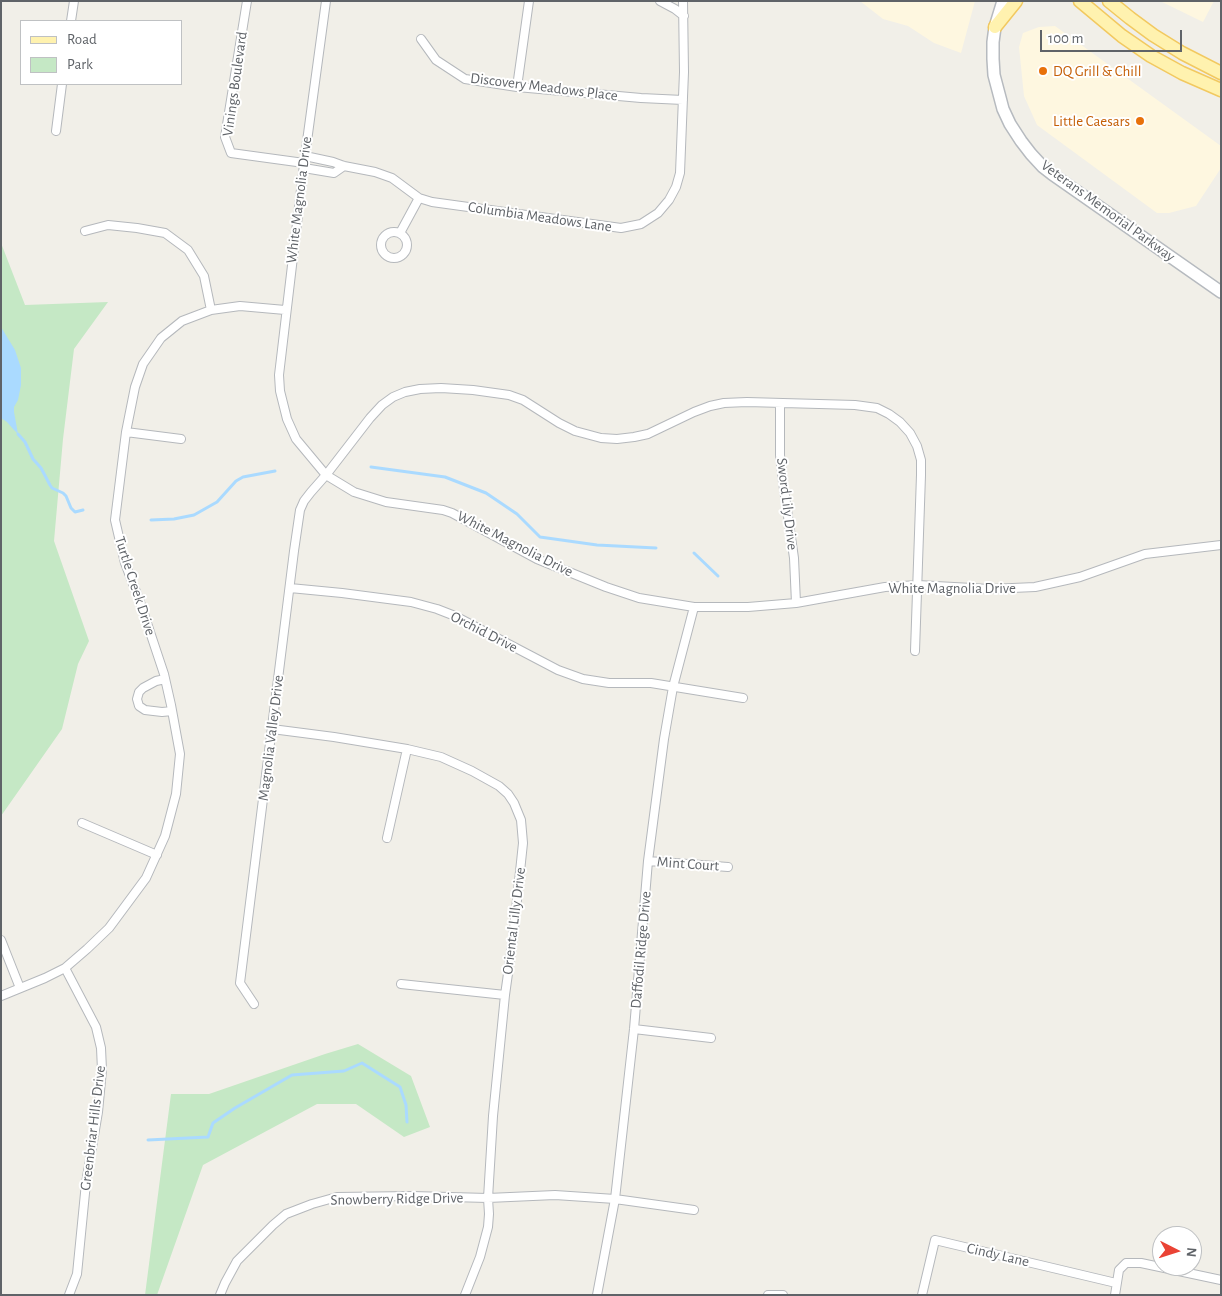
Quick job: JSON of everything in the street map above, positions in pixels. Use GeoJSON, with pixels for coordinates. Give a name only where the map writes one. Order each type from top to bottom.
{"type":"FeatureCollection","features":[{"type":"Feature","properties":{"kind":"main road"},"geometry":{"type":"LineString","coordinates":[[996,26],[1016,1]]}},
{"type":"Feature","properties":{"kind":"main road"},"geometry":{"type":"LineString","coordinates":[[1080,1],[1122,36],[1151,56],[1182,73],[1221,90]]}},
{"type":"Feature","properties":{"kind":"main road"},"geometry":{"type":"LineString","coordinates":[[1109,1],[1153,35],[1182,53],[1221,73]]}},
{"type":"Feature","properties":{"kind":"street"},"geometry":{"type":"LineString","coordinates":[[71,20],[74,1]]}},
{"type":"Feature","properties":{"kind":"street","name":"Vinings Boulevard"},"geometry":{"type":"LineString","coordinates":[[248,1],[225,137],[231,153],[304,162]]}},
{"type":"Feature","properties":{"kind":"street","name":"White Magnolia Drive"},"geometry":{"type":"LineString","coordinates":[[326,1],[278,375],[287,419],[296,439],[326,475],[354,492],[386,502],[452,513],[537,559],[606,587],[639,598],[694,607],[748,607],[796,603],[885,587],[918,585],[990,589],[1035,587],[1080,577],[1145,554],[1221,545]]}},
{"type":"Feature","properties":{"kind":"street"},"geometry":{"type":"LineString","coordinates":[[517,87],[529,1]]}},
{"type":"Feature","properties":{"kind":"street"},"geometry":{"type":"LineString","coordinates":[[660,1],[684,16]]}},
{"type":"Feature","properties":{"kind":"street","name":"Columbia Meadows Lane"},"geometry":{"type":"LineString","coordinates":[[304,162],[333,162],[374,172],[392,178],[419,198],[432,202],[621,228],[641,224],[658,212],[669,200],[676,187],[680,173],[684,72],[683,1]]}},
{"type":"Feature","properties":{"kind":"street","name":"Veterans Memorial Parkway"},"geometry":{"type":"LineString","coordinates":[[1003,1],[996,26],[993,59],[994,75],[1003,109],[1010,124],[1031,154],[1052,174],[1221,292]]}},
{"type":"Feature","properties":{"kind":"street","name":"Discovery Meadows Place"},"geometry":{"type":"LineString","coordinates":[[421,39],[436,60],[465,79],[517,87],[683,100]]}},
{"type":"Feature","properties":{"kind":"street"},"geometry":{"type":"LineString","coordinates":[[56,131],[62,85]]}},
{"type":"Feature","properties":{"kind":"street","name":"Columbia Meadows Lane"},"geometry":{"type":"LineString","coordinates":[[304,162],[334,173],[344,166]]}},
{"type":"Feature","properties":{"kind":"street"},"geometry":{"type":"LineString","coordinates":[[400,233],[419,198]]}},
{"type":"Feature","properties":{"kind":"street"},"geometry":{"type":"LineString","coordinates":[[85,231],[108,225],[165,233],[188,250],[204,276],[211,310]]}},
{"type":"Feature","properties":{"kind":"street","name":"Turtle Creek Drive"},"geometry":{"type":"LineString","coordinates":[[1,996],[65,968],[109,928],[146,878],[165,836],[176,794],[180,754],[172,711],[165,680],[140,602],[125,563],[115,520],[126,432],[135,387],[143,364],[161,338],[182,322],[211,310],[240,306],[286,310]]}},
{"type":"Feature","properties":{"kind":"street","name":"Magnolia Valley Drive"},"geometry":{"type":"LineString","coordinates":[[254,1004],[240,983],[300,510],[304,501],[338,458],[382,405],[393,397],[420,388],[473,390],[509,395],[523,400],[575,431],[601,438],[634,437],[648,434],[694,412],[724,403],[855,405],[876,408],[889,414],[910,433],[917,446],[921,468],[914,651]]}},
{"type":"Feature","properties":{"kind":"street","name":"Sword Lily Drive"},"geometry":{"type":"LineString","coordinates":[[780,404],[780,456],[794,558],[796,603]]}},
{"type":"Feature","properties":{"kind":"street"},"geometry":{"type":"LineString","coordinates":[[126,432],[181,439]]}},
{"type":"Feature","properties":{"kind":"street","name":"Orchid Drive"},"geometry":{"type":"LineString","coordinates":[[290,588],[411,602],[436,609],[455,616],[558,670],[583,679],[609,683],[651,683],[743,698]]}},
{"type":"Feature","properties":{"kind":"street","name":"Daffodil Ridge Drive"},"geometry":{"type":"LineString","coordinates":[[597,1295],[616,1199],[634,1029],[648,861],[664,739],[673,687],[694,607]]}},
{"type":"Feature","properties":{"kind":"street"},"geometry":{"type":"LineString","coordinates":[[165,680],[156,681],[142,688],[137,699],[139,706],[145,710],[172,711]]}},
{"type":"Feature","properties":{"kind":"street","name":"Oriental Lilly Drive"},"geometry":{"type":"LineString","coordinates":[[272,729],[407,749],[441,758],[472,771],[499,786],[508,794],[522,820],[523,843],[513,938],[504,996],[493,1116],[488,1198],[489,1214],[486,1237],[465,1295]]}},
{"type":"Feature","properties":{"kind":"street"},"geometry":{"type":"LineString","coordinates":[[387,838],[407,749]]}},
{"type":"Feature","properties":{"kind":"street"},"geometry":{"type":"LineString","coordinates":[[82,823],[157,855]]}},
{"type":"Feature","properties":{"kind":"street","name":"Mint Court"},"geometry":{"type":"LineString","coordinates":[[648,861],[728,867]]}},
{"type":"Feature","properties":{"kind":"street"},"geometry":{"type":"LineString","coordinates":[[1,940],[20,988]]}},
{"type":"Feature","properties":{"kind":"street","name":"Greenbriar Hills Drive"},"geometry":{"type":"LineString","coordinates":[[65,968],[96,1027],[101,1048],[102,1070],[98,1112],[86,1183],[77,1274],[69,1295]]}},
{"type":"Feature","properties":{"kind":"street"},"geometry":{"type":"LineString","coordinates":[[401,984],[504,996]]}},
{"type":"Feature","properties":{"kind":"street"},"geometry":{"type":"LineString","coordinates":[[634,1029],[711,1038]]}},
{"type":"Feature","properties":{"kind":"street","name":"Snowberry Ridge Drive"},"geometry":{"type":"LineString","coordinates":[[220,1295],[237,1261],[272,1225],[286,1214],[337,1197],[488,1198],[555,1195],[616,1199],[694,1210]]}},
{"type":"Feature","properties":{"kind":"street","name":"Cindy Lane"},"geometry":{"type":"LineString","coordinates":[[922,1295],[935,1240],[1116,1283]]}},
{"type":"Feature","properties":{"kind":"street"},"geometry":{"type":"LineString","coordinates":[[1115,1295],[1118,1270],[1126,1263],[1141,1264],[1221,1280]]}},
{"type":"Feature","properties":{"kind":"street"},"geometry":{"type":"LineString","coordinates":[[768,1295],[782,1295]]}},
{"type":"Feature","properties":{"kind":"shaded area"},"geometry":{"type":"Polygon","coordinates":[[[860,1],[975,1],[961,53],[934,43],[908,26],[883,19],[860,1]]]}},
{"type":"Feature","properties":{"kind":"shaded area"},"geometry":{"type":"Polygon","coordinates":[[[1160,1],[1214,1],[1203,22],[1160,1]]]}},
{"type":"Feature","properties":{"kind":"shaded area"},"geometry":{"type":"Polygon","coordinates":[[[1055,26],[1221,146],[1221,168],[1196,206],[1169,213],[1157,213],[1037,125],[1024,96],[1019,47],[1023,33],[1039,27],[1055,26]]]}},
{"type":"Feature","properties":{"kind":"green space"},"geometry":{"type":"Polygon","coordinates":[[[1,243],[25,305],[108,302],[74,349],[63,439],[54,541],[89,641],[78,664],[62,729],[1,816],[1,243]]]}},
{"type":"Feature","properties":{"kind":"green space"},"geometry":{"type":"Polygon","coordinates":[[[358,1044],[411,1076],[430,1127],[404,1137],[356,1104],[317,1104],[203,1165],[157,1295],[145,1295],[171,1094],[209,1094],[358,1044]]]}},
{"type":"Feature","properties":{"kind":"water"},"geometry":{"type":"Polygon","coordinates":[[[1,327],[15,350],[21,368],[21,385],[18,400],[14,407],[18,434],[1,418],[1,327]]]}},
{"type":"Feature","properties":{"kind":"waterway"},"geometry":{"type":"LineString","coordinates":[[18,434],[25,442],[33,459],[41,468],[52,488],[66,496],[71,508],[75,512],[83,510]]}},
{"type":"Feature","properties":{"kind":"waterway"},"geometry":{"type":"LineString","coordinates":[[371,467],[445,477],[486,493],[517,514],[540,537],[597,545],[656,548]]}},
{"type":"Feature","properties":{"kind":"waterway"},"geometry":{"type":"LineString","coordinates":[[151,520],[174,519],[194,515],[217,502],[236,481],[243,477],[275,471]]}},
{"type":"Feature","properties":{"kind":"waterway"},"geometry":{"type":"LineString","coordinates":[[694,553],[718,576]]}},
{"type":"Feature","properties":{"kind":"waterway"},"geometry":{"type":"LineString","coordinates":[[148,1140],[208,1137],[213,1123],[292,1075],[344,1071],[362,1063],[400,1087],[406,1105],[407,1122]]}},
{"type":"Feature","properties":{"kind":"place","name":"DQ Grill & Chill"},"geometry":{"type":"Point","coordinates":[1043,71]}},
{"type":"Feature","properties":{"kind":"place","name":"Little Caesars"},"geometry":{"type":"Point","coordinates":[1140,121]}}]}
